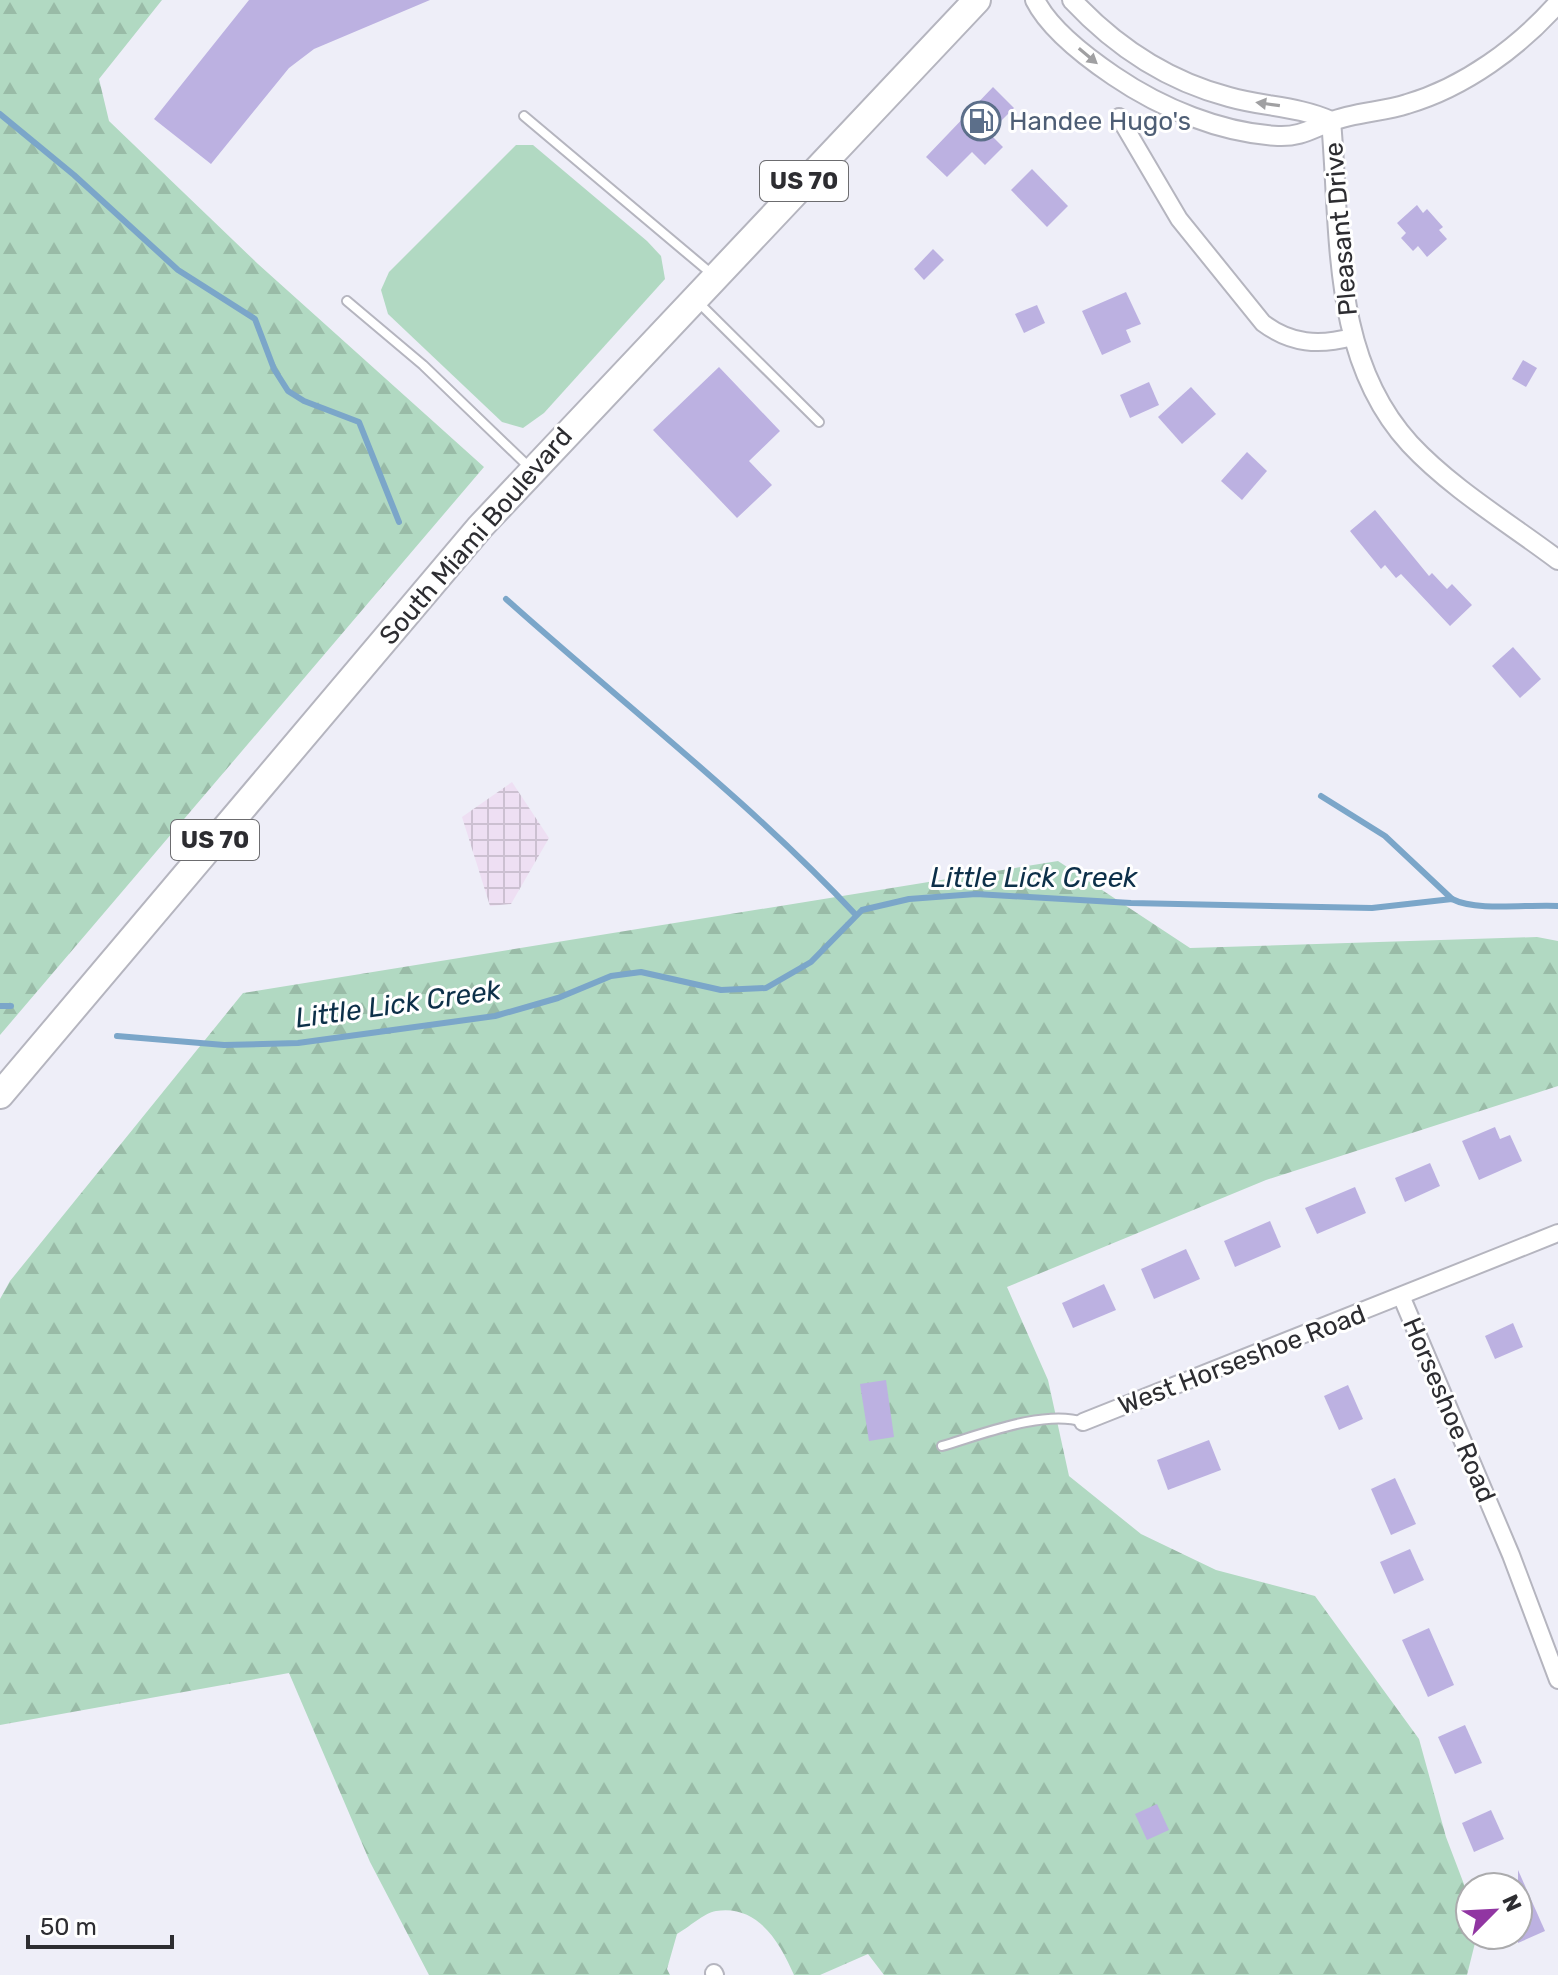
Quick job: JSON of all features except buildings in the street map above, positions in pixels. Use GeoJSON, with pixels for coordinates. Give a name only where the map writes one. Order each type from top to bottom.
{"type":"FeatureCollection","features":[{"type":"Feature","properties":{"kind":"highway","name":"South Miami Boulevard"},"geometry":{"type":"LineString","coordinates":[[0,1095],[532,470],[977,0]]}},
{"type":"Feature","properties":{"kind":"street","name":"Pleasant Drive"},"geometry":{"type":"LineString","coordinates":[[1035,0],[1060,31],[1107,71],[1145,96],[1194,117],[1278,136],[1308,134],[1331,121]]}},
{"type":"Feature","properties":{"kind":"street","name":"Pleasant Drive"},"geometry":{"type":"LineString","coordinates":[[1072,0],[1124,47],[1180,79],[1229,97],[1308,110],[1331,121]]}},
{"type":"Feature","properties":{"kind":"street"},"geometry":{"type":"LineString","coordinates":[[1331,121],[1410,104],[1458,82],[1521,40],[1558,3]]}},
{"type":"Feature","properties":{"kind":"street","name":"Pleasant Drive"},"geometry":{"type":"LineString","coordinates":[[1119,117],[1179,219],[1263,323],[1281,335],[1306,342],[1352,337]]}},
{"type":"Feature","properties":{"kind":"street","name":"Pleasant Drive"},"geometry":{"type":"LineString","coordinates":[[1331,121],[1344,291],[1352,337],[1369,382],[1408,442],[1451,480],[1558,560]]}},
{"type":"Feature","properties":{"kind":"street","name":"Horseshoe Road"},"geometry":{"type":"LineString","coordinates":[[1558,1233],[1402,1298],[1511,1555],[1558,1680]]}},
{"type":"Feature","properties":{"kind":"street","name":"West Horseshoe Road"},"geometry":{"type":"LineString","coordinates":[[1083,1422],[1402,1298]]}},
{"type":"Feature","properties":{"kind":"lane"},"geometry":{"type":"LineString","coordinates":[[524,116],[714,276]]}},
{"type":"Feature","properties":{"kind":"lane"},"geometry":{"type":"LineString","coordinates":[[693,298],[819,422]]}},
{"type":"Feature","properties":{"kind":"lane"},"geometry":{"type":"LineString","coordinates":[[347,301],[423,365],[532,470]]}},
{"type":"Feature","properties":{"kind":"lane"},"geometry":{"type":"LineString","coordinates":[[942,1446],[999,1429],[1066,1416],[1083,1422]]}},
{"type":"Feature","properties":{"kind":"shaded area"},"geometry":{"type":"Polygon","coordinates":[[[512,782],[549,838],[511,904],[490,906],[462,817],[512,782]]]}},
{"type":"Feature","properties":{"kind":"green space"},"geometry":{"type":"Polygon","coordinates":[[[0,0],[162,0],[99,79],[109,121],[258,264],[484,467],[0,1035],[0,0]]]}},
{"type":"Feature","properties":{"kind":"green space"},"geometry":{"type":"Polygon","coordinates":[[[516,145],[533,145],[647,241],[661,256],[665,279],[544,413],[523,428],[502,422],[388,314],[381,290],[389,272],[516,145]]]}},
{"type":"Feature","properties":{"kind":"green space"},"geometry":{"type":"Polygon","coordinates":[[[1058,861],[1190,948],[1537,937],[1558,941],[1558,1086],[1266,1180],[1007,1287],[1048,1380],[1069,1476],[1141,1534],[1216,1570],[1315,1596],[1419,1739],[1446,1837],[1459,1871],[1454,1871],[1454,1951],[1473,1951],[1467,1975],[884,1975],[868,1954],[820,1975],[794,1975],[766,1928],[731,1910],[711,1912],[677,1934],[667,1969],[670,1975],[429,1975],[370,1862],[289,1673],[0,1725],[0,1299],[10,1281],[243,993],[1058,861]]]}},
{"type":"Feature","properties":{"kind":"waterway"},"geometry":{"type":"LineString","coordinates":[[0,114],[74,175],[178,270],[255,319],[274,369],[288,391],[304,401],[359,422],[399,522]]}},
{"type":"Feature","properties":{"kind":"waterway"},"geometry":{"type":"LineString","coordinates":[[506,599],[729,792],[856,915]]}},
{"type":"Feature","properties":{"kind":"waterway"},"geometry":{"type":"LineString","coordinates":[[1321,796],[1385,836],[1452,899]]}},
{"type":"Feature","properties":{"kind":"waterway","name":"Little Lick Creek"},"geometry":{"type":"LineString","coordinates":[[117,1036],[224,1045],[298,1043],[495,1016],[558,998],[611,976],[641,972],[721,990],[766,988],[811,962],[862,910],[909,899],[976,894],[1131,903],[1372,908],[1452,899],[1489,906],[1558,906]]}},
{"type":"Feature","properties":{"kind":"waterway","name":"Little Lick Creek"},"geometry":{"type":"LineString","coordinates":[[0,1006],[11,1006]]}},
{"type":"Feature","properties":{"kind":"place","name":"Handee Hugo's"},"geometry":{"type":"Point","coordinates":[981,121]}}]}
